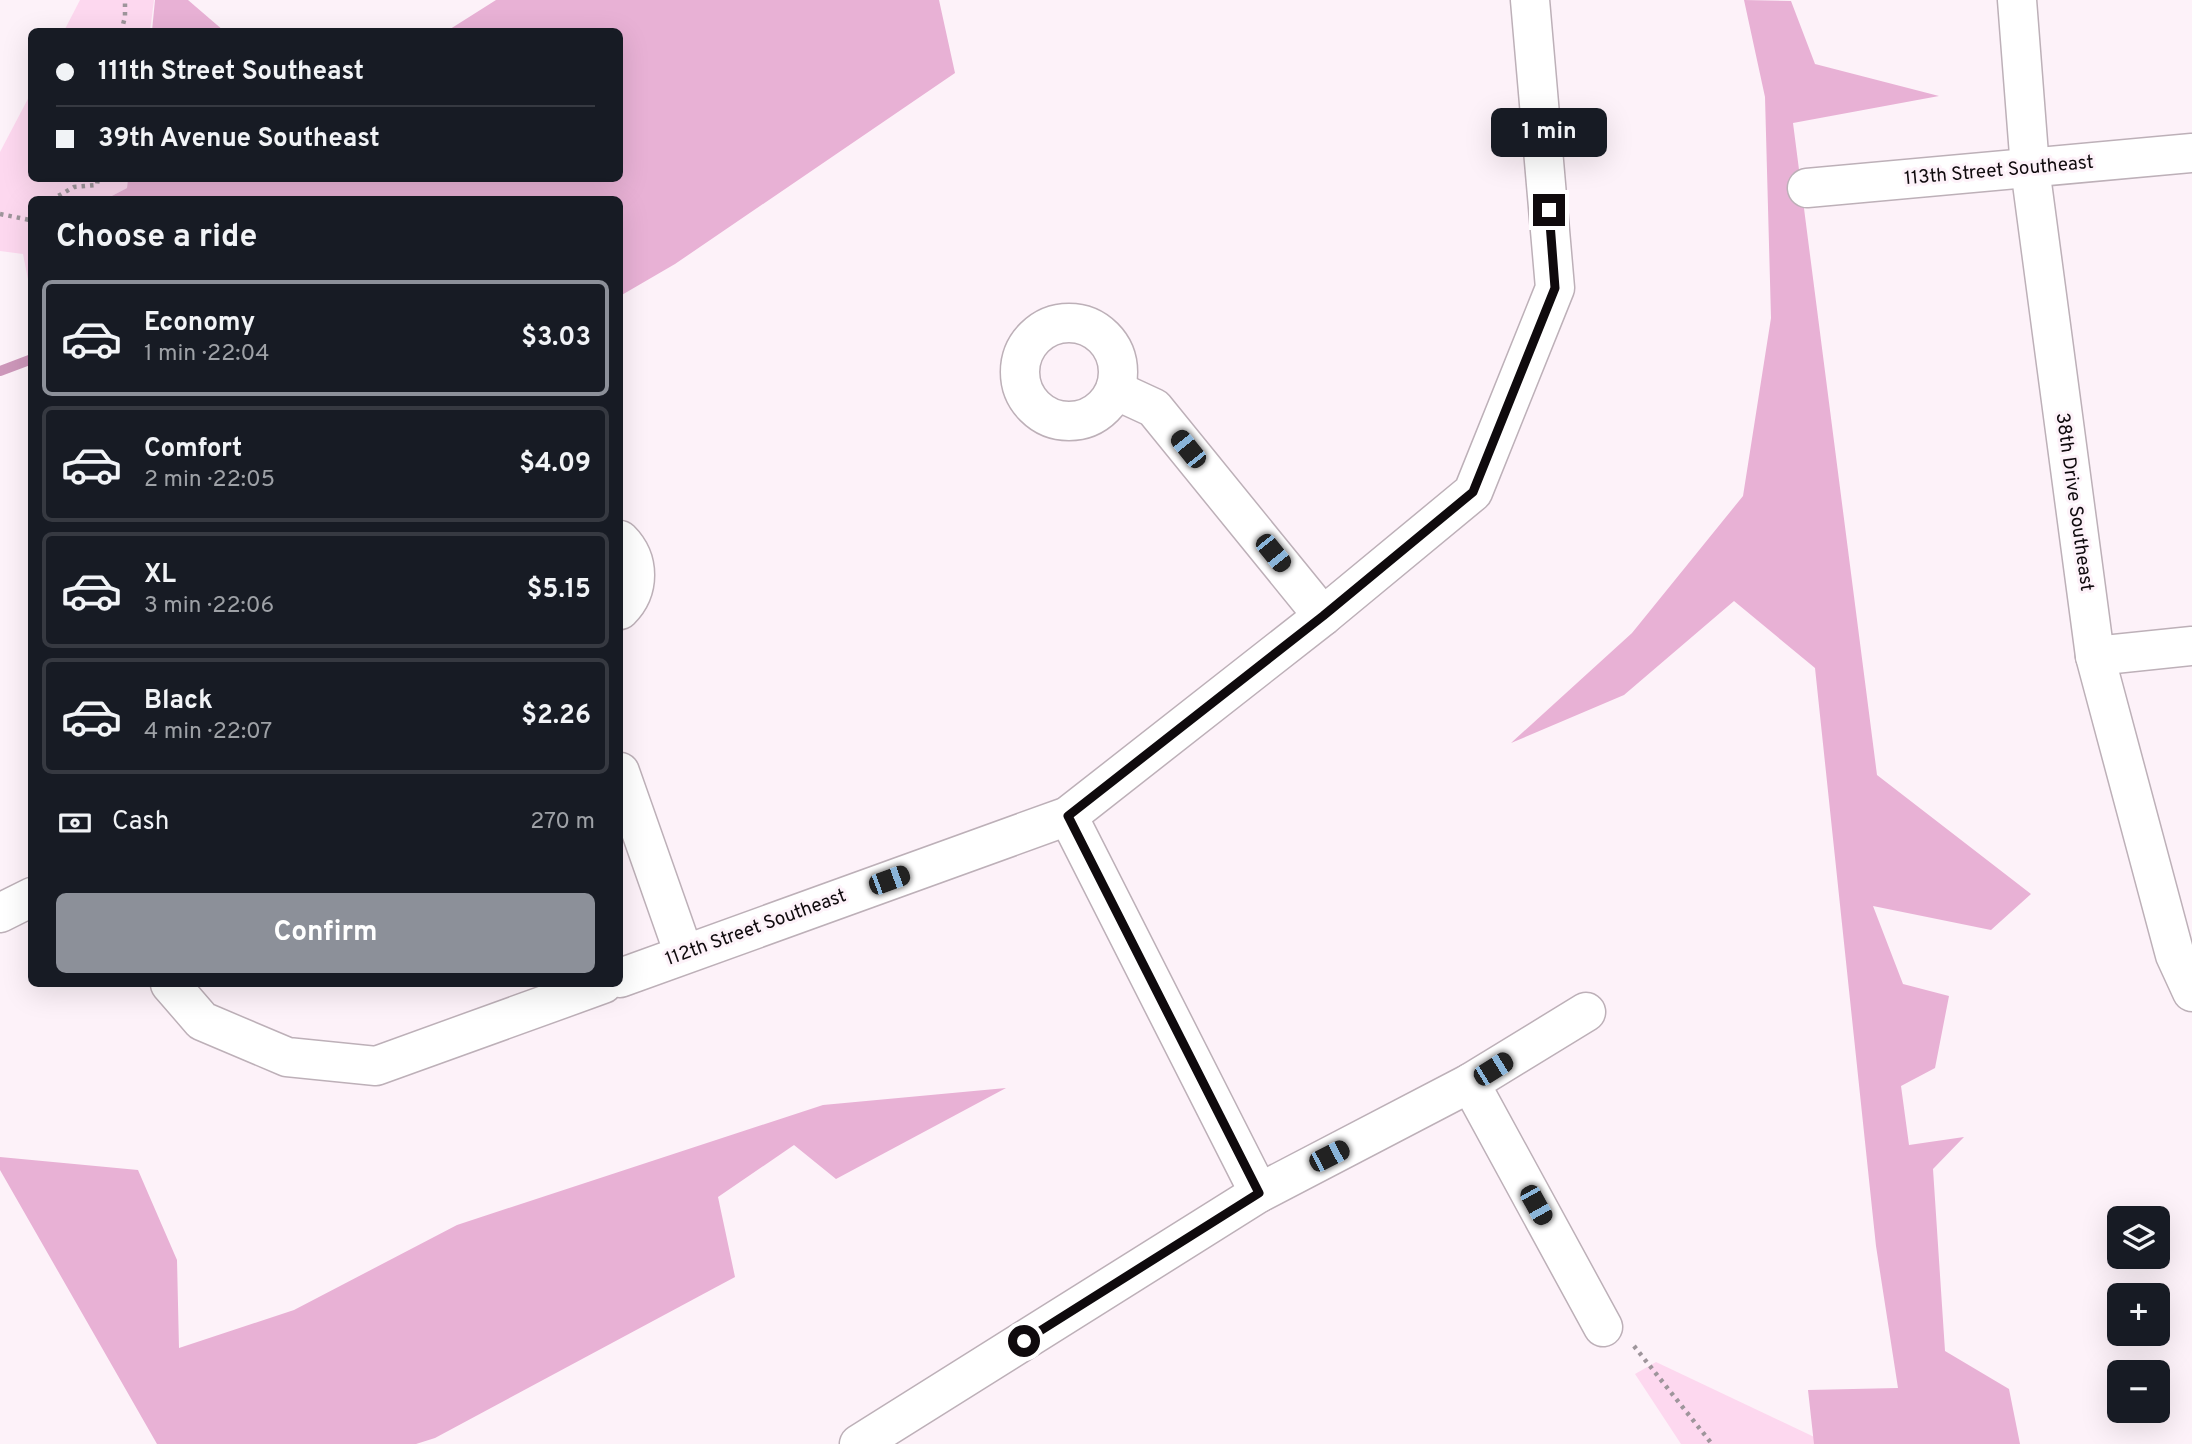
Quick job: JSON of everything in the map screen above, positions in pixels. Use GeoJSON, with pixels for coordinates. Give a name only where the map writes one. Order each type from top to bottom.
{"type":"FeatureCollection","features":[{"type":"Feature","properties":{"kind":"street","name":"112th Street Southeast"},"geometry":{"type":"LineString","coordinates":[[623,977],[1068,816],[1323,616],[1473,492],[1555,288],[1530,0]]}},
{"type":"Feature","properties":{"kind":"street","name":"38th Drive Southeast"},"geometry":{"type":"LineString","coordinates":[[2017,0],[2030,168],[2095,656],[2175,955],[2192,992]]}},
{"type":"Feature","properties":{"kind":"street","name":"113th Street Southeast"},"geometry":{"type":"LineString","coordinates":[[1807,188],[2192,153]]}},
{"type":"Feature","properties":{"kind":"street"},"geometry":{"type":"LineString","coordinates":[[1115,390],[1154,408],[1323,616]]}},
{"type":"Feature","properties":{"kind":"street"},"geometry":{"type":"LineString","coordinates":[[623,544],[631,555],[635,578],[631,595],[623,606]]}},
{"type":"Feature","properties":{"kind":"street"},"geometry":{"type":"LineString","coordinates":[[2095,656],[2192,646]]}},
{"type":"Feature","properties":{"kind":"street"},"geometry":{"type":"LineString","coordinates":[[623,781],[684,954]]}},
{"type":"Feature","properties":{"kind":"street"},"geometry":{"type":"LineString","coordinates":[[1068,816],[1259,1193]]}},
{"type":"Feature","properties":{"kind":"street"},"geometry":{"type":"LineString","coordinates":[[0,913],[28,899]]}},
{"type":"Feature","properties":{"kind":"street"},"geometry":{"type":"LineString","coordinates":[[173,987],[202,1021],[287,1057],[376,1066],[595,987]]}},
{"type":"Feature","properties":{"kind":"street"},"geometry":{"type":"LineString","coordinates":[[859,1444],[1259,1193],[1470,1083],[1586,1012]]}},
{"type":"Feature","properties":{"kind":"street"},"geometry":{"type":"LineString","coordinates":[[1470,1083],[1603,1327]]}},
{"type":"Feature","properties":{"kind":"path"},"geometry":{"type":"LineString","coordinates":[[122,28],[125,0]]}},
{"type":"Feature","properties":{"kind":"path"},"geometry":{"type":"LineString","coordinates":[[58,196],[74,187],[97,185],[97,182]]}},
{"type":"Feature","properties":{"kind":"path"},"geometry":{"type":"LineString","coordinates":[[0,214],[28,219]]}},
{"type":"Feature","properties":{"kind":"path"},"geometry":{"type":"LineString","coordinates":[[1603,1327],[1629,1339],[1712,1444]]}},
{"type":"Feature","properties":{"kind":"shaded area"},"geometry":{"type":"Polygon","coordinates":[[[80,0],[154,0],[150,28],[66,28],[80,0]]]}},
{"type":"Feature","properties":{"kind":"shaded area"},"geometry":{"type":"Polygon","coordinates":[[[155,0],[188,0],[221,28],[152,28],[155,0]]]}},
{"type":"Feature","properties":{"kind":"shaded area"},"geometry":{"type":"Polygon","coordinates":[[[496,0],[939,0],[955,73],[675,264],[623,294],[623,196],[112,196],[127,188],[128,182],[623,182],[623,28],[452,28],[496,0]]]}},
{"type":"Feature","properties":{"kind":"shaded area"},"geometry":{"type":"Polygon","coordinates":[[[1744,0],[1791,1],[1815,64],[1939,96],[1793,123],[1877,775],[2031,894],[1991,930],[1873,906],[1903,984],[1949,996],[1935,1068],[1901,1086],[1909,1145],[1964,1137],[1933,1169],[1945,1351],[2009,1389],[2020,1444],[1814,1444],[1808,1390],[1898,1388],[1876,1246],[1815,668],[1734,601],[1624,695],[1511,743],[1632,633],[1743,496],[1771,318],[1765,97],[1744,0]]]}},
{"type":"Feature","properties":{"kind":"shaded area"},"geometry":{"type":"Polygon","coordinates":[[[28,99],[28,182],[128,182],[127,188],[112,196],[28,196],[28,280],[23,254],[0,251],[0,152],[28,99]]]}},
{"type":"Feature","properties":{"kind":"shaded area"},"geometry":{"type":"Polygon","coordinates":[[[1006,1088],[836,1179],[794,1145],[718,1197],[735,1277],[435,1438],[416,1444],[157,1444],[0,1170],[0,1157],[138,1170],[177,1260],[179,1348],[294,1310],[457,1225],[823,1105],[1006,1088]]]}},
{"type":"Feature","properties":{"kind":"shaded area"},"geometry":{"type":"Polygon","coordinates":[[[1656,1362],[1829,1444],[1681,1444],[1635,1374],[1656,1362]]]}},
{"type":"Feature","properties":{"kind":"waterway"},"geometry":{"type":"LineString","coordinates":[[0,371],[28,360]]}},
{"type":"Feature","properties":{"kind":"route"},"geometry":{"type":"LineString","coordinates":[[1024,1341],[1259,1193],[1068,816],[1323,616],[1473,492],[1555,288],[1549,210]]}}]}
